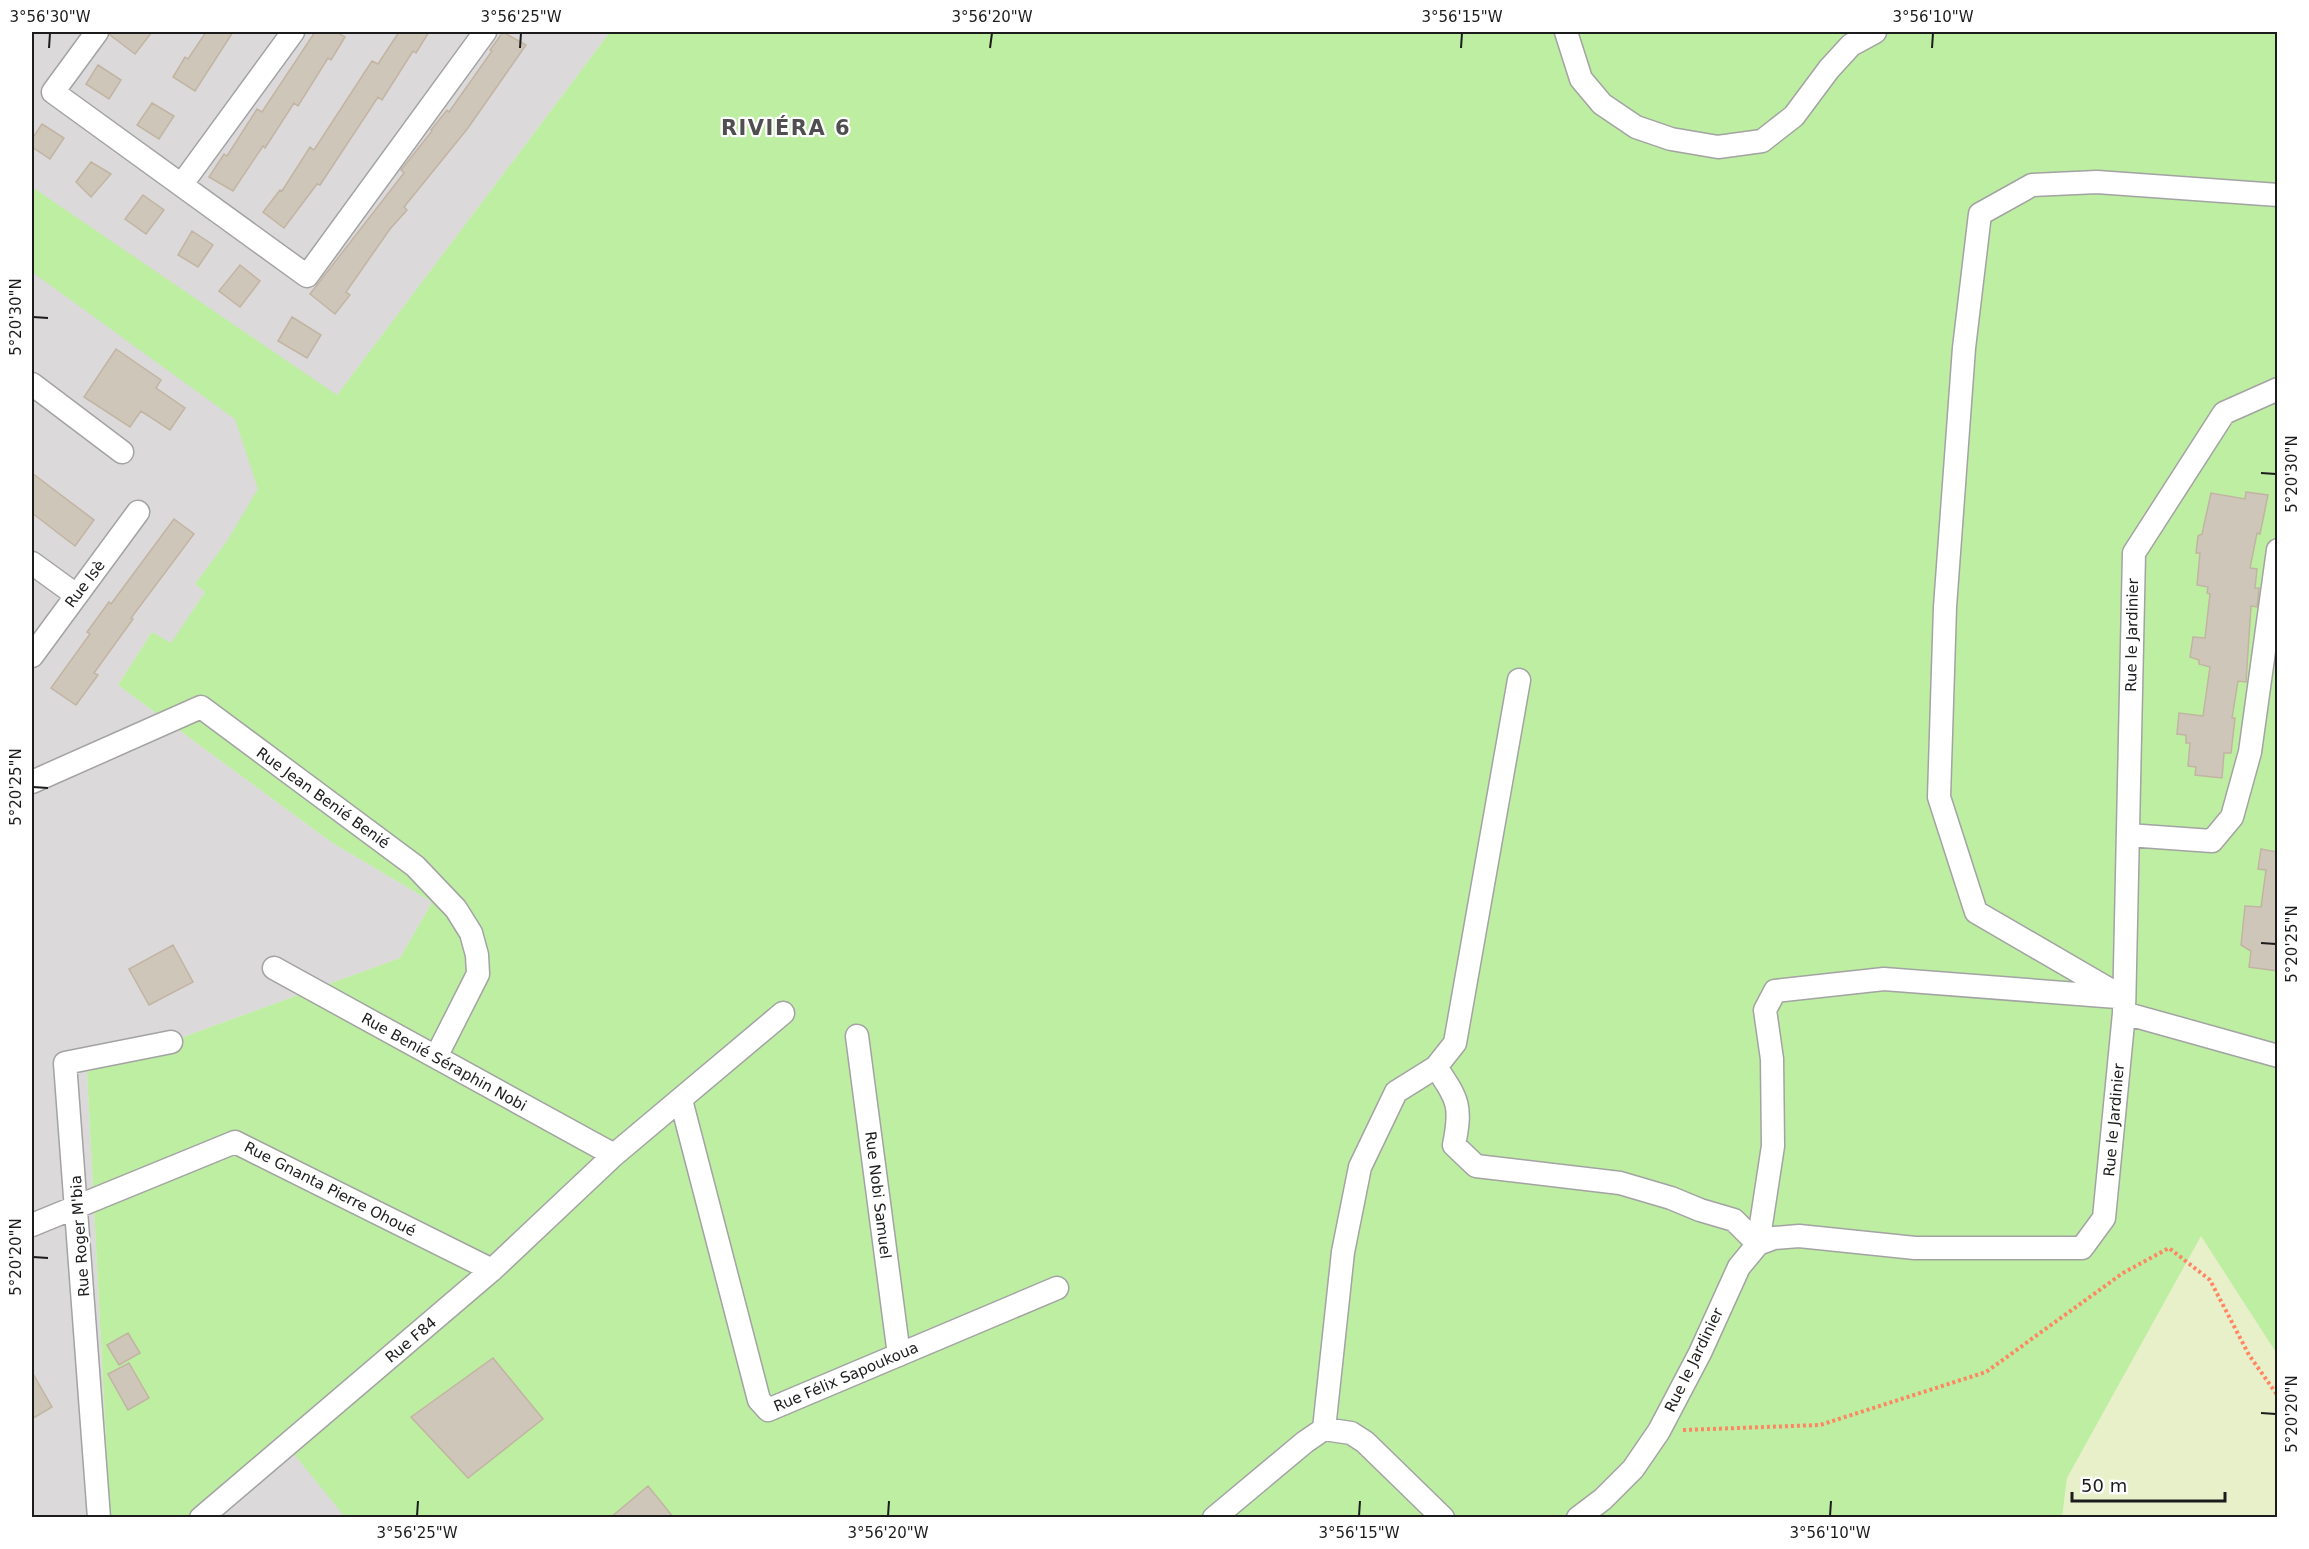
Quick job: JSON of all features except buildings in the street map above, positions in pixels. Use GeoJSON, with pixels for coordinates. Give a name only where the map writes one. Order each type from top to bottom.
{"type":"FeatureCollection","features":[{"type":"Feature","properties":{"kind":"street"},"geometry":{"type":"LineString","coordinates":[[97,32],[53,92],[307,276],[484,32]]}},
{"type":"Feature","properties":{"kind":"street"},"geometry":{"type":"LineString","coordinates":[[182,184],[293,32]]}},
{"type":"Feature","properties":{"kind":"street"},"geometry":{"type":"LineString","coordinates":[[1566,32],[1581,79],[1602,104],[1636,128],[1671,139],[1718,147],[1762,141],[1794,116],[1851,45],[1875,32]]}},
{"type":"Feature","properties":{"kind":"street"},"geometry":{"type":"LineString","coordinates":[[2124,1005],[1976,912],[1939,797],[1946,595],[1964,348],[1980,214],[2032,185],[2097,182],[2277,195]]}},
{"type":"Feature","properties":{"kind":"street"},"geometry":{"type":"LineString","coordinates":[[32,384],[122,452]]}},
{"type":"Feature","properties":{"kind":"street","name":"Rue le Jardinier"},"geometry":{"type":"LineString","coordinates":[[1578,1518],[1603,1499],[1633,1468],[1659,1431],[1700,1353],[1739,1267],[1758,1244],[1773,1238],[1799,1236],[1915,1248],[2082,1248],[2104,1218],[2124,1005],[2134,553],[2224,413],[2277,389]]}},
{"type":"Feature","properties":{"kind":"street","name":"Rue Isè"},"geometry":{"type":"LineString","coordinates":[[32,657],[138,512]]}},
{"type":"Feature","properties":{"kind":"street"},"geometry":{"type":"LineString","coordinates":[[2128,835],[2212,841],[2232,817],[2250,752],[2277,550]]}},
{"type":"Feature","properties":{"kind":"street"},"geometry":{"type":"LineString","coordinates":[[32,563],[76,595]]}},
{"type":"Feature","properties":{"kind":"street"},"geometry":{"type":"LineString","coordinates":[[1324,1429],[1343,1252],[1360,1167],[1396,1092],[1436,1067],[1455,1043],[1519,680]]}},
{"type":"Feature","properties":{"kind":"street","name":"Rue Jean Benié Benié"},"geometry":{"type":"LineString","coordinates":[[32,782],[201,707],[415,866],[456,909],[471,933],[477,955],[478,974],[436,1057]]}},
{"type":"Feature","properties":{"kind":"street","name":"Rue Benié Séraphin Nobi"},"geometry":{"type":"LineString","coordinates":[[274,968],[614,1155]]}},
{"type":"Feature","properties":{"kind":"street"},"geometry":{"type":"LineString","coordinates":[[1758,1244],[1773,1146],[1772,1059],[1765,1010],[1775,991],[1884,979],[2124,1005],[2277,1056]]}},
{"type":"Feature","properties":{"kind":"street","name":"Rue F84"},"geometry":{"type":"LineString","coordinates":[[201,1518],[492,1270],[614,1155],[783,1013]]}},
{"type":"Feature","properties":{"kind":"street","name":"Rue Nobi Samuel"},"geometry":{"type":"LineString","coordinates":[[857,1036],[899,1355]]}},
{"type":"Feature","properties":{"kind":"street","name":"Rue Roger M'bia"},"geometry":{"type":"LineString","coordinates":[[99,1518],[65,1063],[171,1042]]}},
{"type":"Feature","properties":{"kind":"street"},"geometry":{"type":"LineString","coordinates":[[1436,1067],[1457,1099],[1459,1121],[1454,1146],[1476,1166],[1620,1184],[1734,1220],[1758,1244]]}},
{"type":"Feature","properties":{"kind":"street","name":"Rue Félix Sapoukoua"},"geometry":{"type":"LineString","coordinates":[[681,1100],[759,1400],[768,1410],[1057,1288]]}},
{"type":"Feature","properties":{"kind":"street","name":"Rue Gnanta Pierre Ohoué"},"geometry":{"type":"LineString","coordinates":[[32,1225],[235,1142],[492,1270]]}},
{"type":"Feature","properties":{"kind":"street"},"geometry":{"type":"LineString","coordinates":[[1214,1518],[1305,1442],[1324,1429],[1351,1432],[1365,1442],[1443,1518]]}},
{"type":"Feature","properties":{"kind":"path"},"geometry":{"type":"LineString","coordinates":[[1659,1431],[1820,1425],[1986,1372],[2123,1274],[2169,1248],[2210,1280],[2248,1355],[2277,1396]]}},
{"type":"Feature","properties":{"kind":"shaded area"},"geometry":{"type":"Polygon","coordinates":[[[32,32],[610,32],[195,584],[205,592],[171,644],[152,632],[118,685],[331,842],[432,902],[400,958],[87,1072],[110,1517],[32,1517],[32,32]]]}},
{"type":"Feature","properties":{"kind":"shaded area"},"geometry":{"type":"Polygon","coordinates":[[[284,1442],[346,1517],[199,1518],[284,1442]]]}},
{"type":"Feature","properties":{"kind":"green space"},"geometry":{"type":"Polygon","coordinates":[[[610,32],[2277,32],[2277,1354],[2201,1236],[2067,1478],[2062,1517],[346,1518],[284,1442],[199,1517],[110,1517],[87,1072],[400,958],[432,902],[331,842],[118,685],[152,632],[171,643],[205,592],[195,584],[227,541],[258,489],[235,419],[32,272],[32,187],[337,395],[610,32]]]}},
{"type":"Feature","properties":{"kind":"green space"},"geometry":{"type":"Polygon","coordinates":[[[2201,1236],[2277,1354],[2277,1517],[2062,1518],[2067,1478],[2201,1236]]]}},
{"type":"Feature","properties":{"kind":"district","name":"RIVIÉRA 6"},"geometry":{"type":"Point","coordinates":[786,128]}}]}
